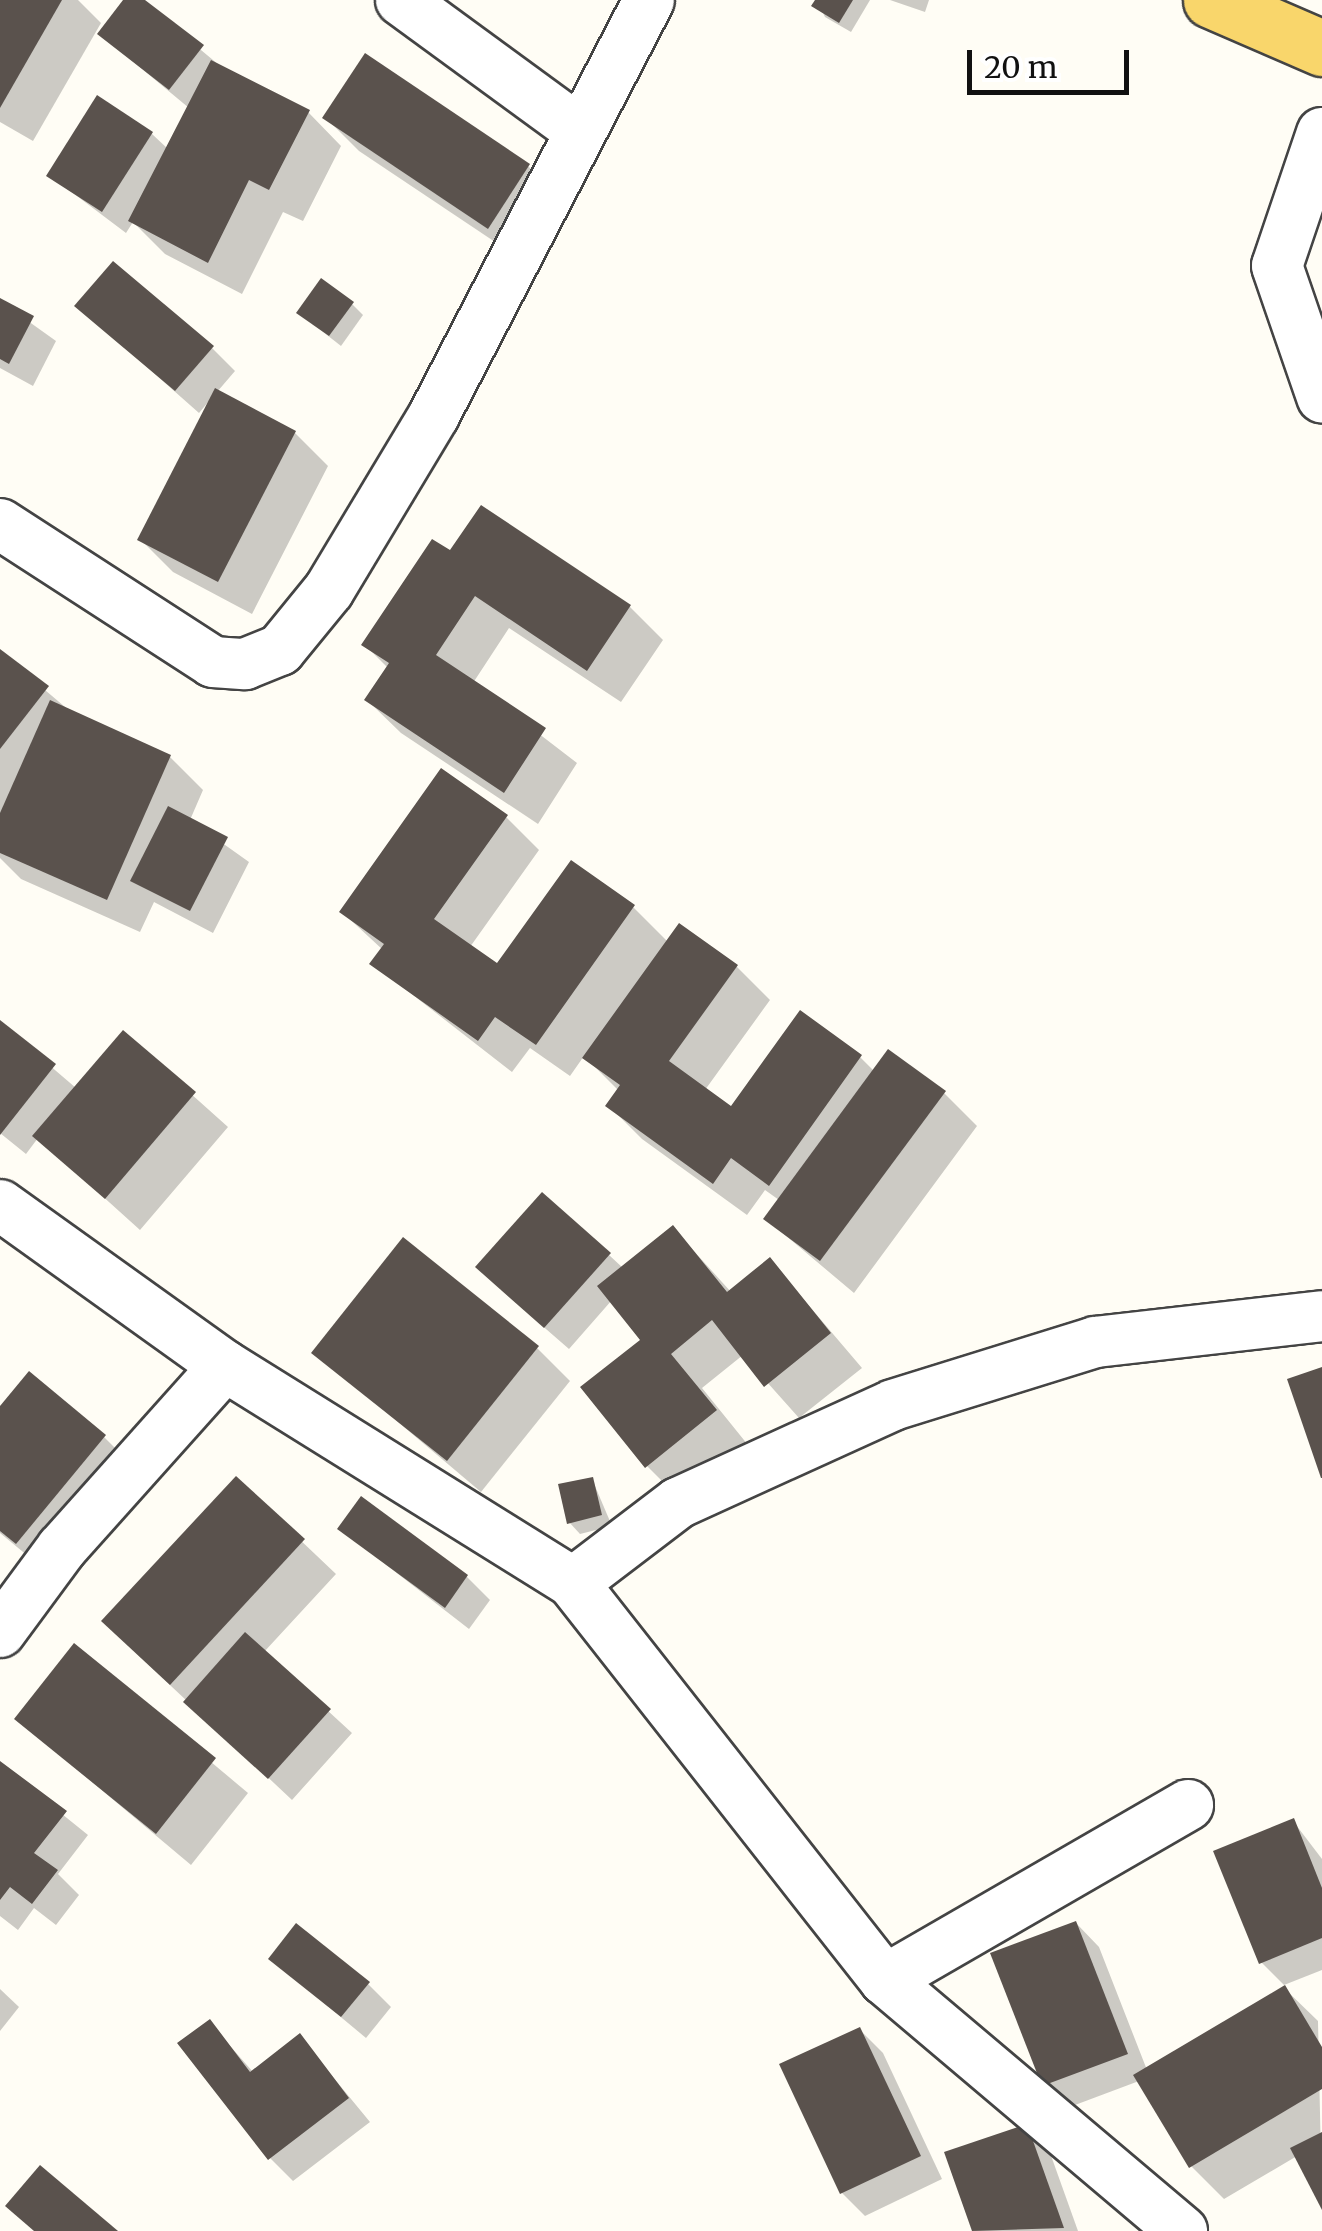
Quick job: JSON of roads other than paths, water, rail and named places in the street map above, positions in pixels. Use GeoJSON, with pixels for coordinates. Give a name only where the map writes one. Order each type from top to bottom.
{"type":"FeatureCollection","features":[{"type":"Feature","properties":{"kind":"main road"},"geometry":{"type":"LineString","coordinates":[[1211,0],[1322,48]]}},
{"type":"Feature","properties":{"kind":"street"},"geometry":{"type":"LineString","coordinates":[[401,0],[576,128]]}},
{"type":"Feature","properties":{"kind":"street"},"geometry":{"type":"LineString","coordinates":[[0,524],[213,662],[245,664],[280,650],[329,590],[434,415],[506,286],[576,128],[649,0]]}},
{"type":"Feature","properties":{"kind":"street"},"geometry":{"type":"LineString","coordinates":[[1322,133],[1277,266],[1322,398]]}},
{"type":"Feature","properties":{"kind":"street"},"geometry":{"type":"LineString","coordinates":[[0,1206],[225,1366],[573,1583],[885,1980],[1182,2231]]}},
{"type":"Feature","properties":{"kind":"street"},"geometry":{"type":"LineString","coordinates":[[573,1583],[678,1503],[893,1406],[1095,1342],[1322,1316]]}},
{"type":"Feature","properties":{"kind":"street"},"geometry":{"type":"LineString","coordinates":[[0,1632],[62,1548],[225,1366]]}},
{"type":"Feature","properties":{"kind":"street"},"geometry":{"type":"LineString","coordinates":[[885,1980],[1188,1805]]}}]}
